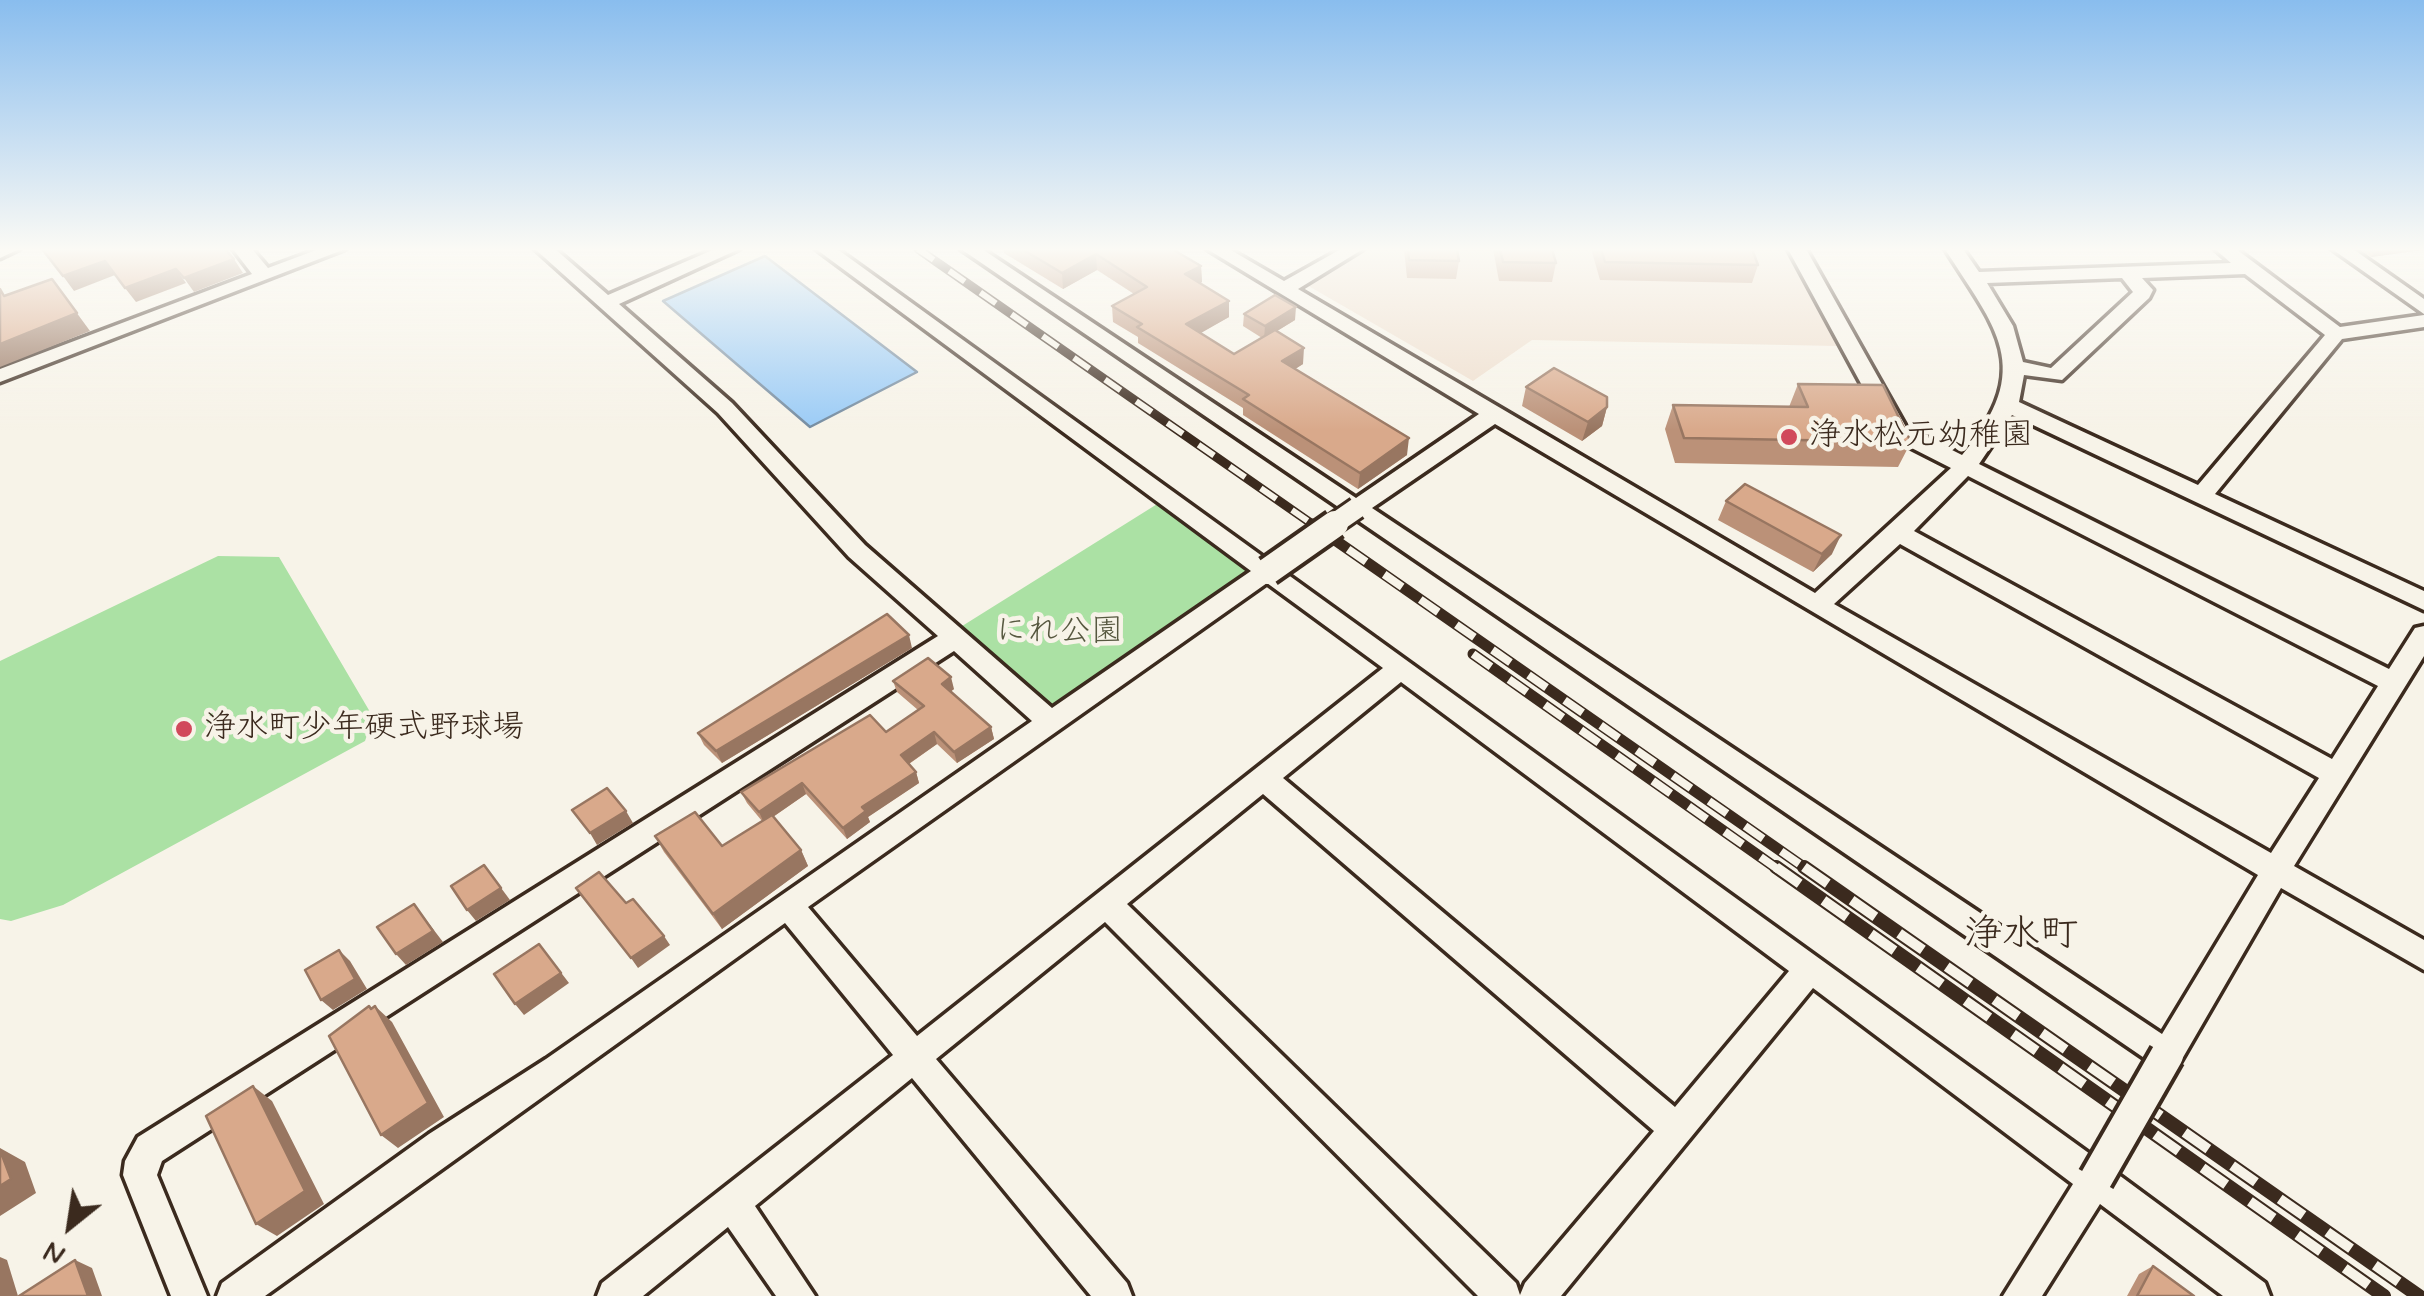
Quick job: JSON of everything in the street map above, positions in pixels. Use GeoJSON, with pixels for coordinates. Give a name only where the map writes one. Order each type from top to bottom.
{"type":"FeatureCollection","features":[{"type":"Feature","properties":{"kind":"street"},"geometry":{"type":"LineString","coordinates":[[0,376],[176,309]]}},
{"type":"Feature","properties":{"kind":"street"},"geometry":{"type":"LineString","coordinates":[[613,309],[725,408],[857,551],[1052,723]]}},
{"type":"Feature","properties":{"kind":"street"},"geometry":{"type":"LineString","coordinates":[[908,309],[1603,815],[2252,1296]]}},
{"type":"Feature","properties":{"kind":"street"},"geometry":{"type":"LineString","coordinates":[[1060,309],[2168,1055]]}},
{"type":"Feature","properties":{"kind":"street"},"geometry":{"type":"LineString","coordinates":[[1318,309],[1818,606],[2424,956]]}},
{"type":"Feature","properties":{"kind":"street"},"geometry":{"type":"LineString","coordinates":[[1830,309],[1898,432],[2394,683]]}},
{"type":"Feature","properties":{"kind":"street"},"geometry":{"type":"LineString","coordinates":[[1818,606],[1965,466],[1995,429],[2008,405],[2014,367],[2004,324],[1994,309]]}},
{"type":"Feature","properties":{"kind":"street"},"geometry":{"type":"LineString","coordinates":[[2014,367],[2055,375],[2125,309]]}},
{"type":"Feature","properties":{"kind":"street"},"geometry":{"type":"LineString","coordinates":[[2304,309],[2336,334]]}},
{"type":"Feature","properties":{"kind":"street"},"geometry":{"type":"LineString","coordinates":[[2201,496],[2336,334],[2424,320]]}},
{"type":"Feature","properties":{"kind":"street"},"geometry":{"type":"LineString","coordinates":[[2008,405],[2424,601]]}},
{"type":"Feature","properties":{"kind":"street"},"geometry":{"type":"LineString","coordinates":[[235,1296],[442,1146],[558,1070],[788,905],[1494,414]]}},
{"type":"Feature","properties":{"kind":"street"},"geometry":{"type":"LineString","coordinates":[[1896,531],[2338,775]]}},
{"type":"Feature","properties":{"kind":"street"},"geometry":{"type":"LineString","coordinates":[[2022,1296],[2096,1179],[2276,870],[2424,635]]}},
{"type":"Feature","properties":{"kind":"street"},"geometry":{"type":"LineString","coordinates":[[189,1296],[140,1174],[150,1149],[954,638]]}},
{"type":"Feature","properties":{"kind":"street"},"geometry":{"type":"LineString","coordinates":[[615,1296],[1400,669]]}},
{"type":"Feature","properties":{"kind":"street"},"geometry":{"type":"LineString","coordinates":[[1265,779],[1677,1130]]}},
{"type":"Feature","properties":{"kind":"street"},"geometry":{"type":"LineString","coordinates":[[1107,904],[1503,1296]]}},
{"type":"Feature","properties":{"kind":"street"},"geometry":{"type":"LineString","coordinates":[[788,905],[1114,1296]]}},
{"type":"Feature","properties":{"kind":"street"},"geometry":{"type":"LineString","coordinates":[[1538,1296],[1810,970]]}},
{"type":"Feature","properties":{"kind":"street"},"geometry":{"type":"LineString","coordinates":[[732,1203],[796,1296]]}},
{"type":"Feature","properties":{"kind":"shaded area"},"geometry":{"type":"Polygon","coordinates":[[[1349,309],[1818,309],[1837,346],[1532,340],[1473,381],[1349,309]]]}},
{"type":"Feature","properties":{"kind":"green space","name":"にれ公園"},"geometry":{"type":"Polygon","coordinates":[[[1162,501],[1253,569],[1052,708],[959,628],[1162,501]]]}},
{"type":"Feature","properties":{"kind":"green space","name":"浄水町少年硬式野球場"},"geometry":{"type":"Polygon","coordinates":[[[218,556],[279,557],[373,717],[365,741],[63,905],[11,921],[0,919],[0,661],[218,556]]]}},
{"type":"Feature","properties":{"kind":"water"},"geometry":{"type":"Polygon","coordinates":[[[673,309],[835,309],[917,372],[810,427],[673,309]]]}},
{"type":"Feature","properties":{"kind":"building"},"geometry":{"type":"Polygon","coordinates":[[[0,309],[74,309],[77,313],[0,344],[0,309]]]}},
{"type":"Feature","properties":{"kind":"building"},"geometry":{"type":"Polygon","coordinates":[[[1118,309],[1213,309],[1186,324],[1234,354],[1275,330],[1304,348],[1282,361],[1409,438],[1360,473],[1243,399],[1249,395],[1137,327],[1142,324],[1118,309]]]}},
{"type":"Feature","properties":{"kind":"building"},"geometry":{"type":"Polygon","coordinates":[[[1251,309],[1292,309],[1265,326],[1244,314],[1251,309]]]}},
{"type":"Feature","properties":{"kind":"building"},"geometry":{"type":"Polygon","coordinates":[[[1554,368],[1607,397],[1607,407],[1588,422],[1526,387],[1554,368]]]}},
{"type":"Feature","properties":{"kind":"building"},"geometry":{"type":"Polygon","coordinates":[[[1798,384],[1883,385],[1911,442],[1684,438],[1673,405],[1808,407],[1798,384]]]}},
{"type":"Feature","properties":{"kind":"building"},"geometry":{"type":"Polygon","coordinates":[[[1745,484],[1841,535],[1822,554],[1726,501],[1745,484]]]}},
{"type":"Feature","properties":{"kind":"building"},"geometry":{"type":"Polygon","coordinates":[[[887,614],[909,635],[716,751],[698,733],[887,614]]]}},
{"type":"Feature","properties":{"kind":"building"},"geometry":{"type":"Polygon","coordinates":[[[928,658],[951,677],[942,684],[991,727],[954,752],[934,732],[901,755],[916,772],[862,807],[866,811],[843,828],[802,783],[759,812],[741,792],[870,715],[886,732],[924,706],[893,681],[928,658]]]}},
{"type":"Feature","properties":{"kind":"building"},"geometry":{"type":"Polygon","coordinates":[[[607,788],[626,811],[590,833],[572,810],[607,788]]]}},
{"type":"Feature","properties":{"kind":"building"},"geometry":{"type":"Polygon","coordinates":[[[695,812],[722,846],[772,815],[801,850],[713,914],[655,836],[695,812]]]}},
{"type":"Feature","properties":{"kind":"building"},"geometry":{"type":"Polygon","coordinates":[[[484,865],[501,888],[467,910],[451,886],[484,865]]]}},
{"type":"Feature","properties":{"kind":"building"},"geometry":{"type":"Polygon","coordinates":[[[599,872],[626,903],[633,899],[664,936],[631,958],[576,888],[599,872]]]}},
{"type":"Feature","properties":{"kind":"building"},"geometry":{"type":"Polygon","coordinates":[[[414,904],[433,931],[396,954],[377,927],[414,904]]]}},
{"type":"Feature","properties":{"kind":"building"},"geometry":{"type":"Polygon","coordinates":[[[539,944],[561,973],[515,1004],[494,974],[539,944]]]}},
{"type":"Feature","properties":{"kind":"building"},"geometry":{"type":"Polygon","coordinates":[[[339,950],[355,979],[321,1000],[305,970],[339,950]]]}},
{"type":"Feature","properties":{"kind":"building"},"geometry":{"type":"Polygon","coordinates":[[[369,1006],[375,1006],[428,1103],[381,1135],[329,1036],[369,1006]]]}},
{"type":"Feature","properties":{"kind":"building"},"geometry":{"type":"Polygon","coordinates":[[[253,1086],[305,1191],[256,1224],[206,1116],[253,1086]]]}},
{"type":"Feature","properties":{"kind":"building"},"geometry":{"type":"Polygon","coordinates":[[[0,1150],[11,1179],[0,1186],[0,1150]]]}},
{"type":"Feature","properties":{"kind":"building"},"geometry":{"type":"Polygon","coordinates":[[[75,1260],[88,1296],[19,1296],[75,1260]]]}},
{"type":"Feature","properties":{"kind":"building"},"geometry":{"type":"Polygon","coordinates":[[[2153,1266],[2194,1296],[2137,1296],[2153,1266]]]}},
{"type":"Feature","properties":{"kind":"railway"},"geometry":{"type":"LineString","coordinates":[[1005,309],[1315,526]]}},
{"type":"Feature","properties":{"kind":"railway"},"geometry":{"type":"LineString","coordinates":[[1312,524],[1808,870]]}},
{"type":"Feature","properties":{"kind":"railway"},"geometry":{"type":"LineString","coordinates":[[1473,654],[1779,870]]}},
{"type":"Feature","properties":{"kind":"railway"},"geometry":{"type":"LineString","coordinates":[[1776,867],[2384,1296]]}},
{"type":"Feature","properties":{"kind":"railway"},"geometry":{"type":"LineString","coordinates":[[1804,867],[2419,1296]]}},
{"type":"Feature","properties":{"kind":"place","name":"浄水松元幼稚園"},"geometry":{"type":"Point","coordinates":[1789,437]}},
{"type":"Feature","properties":{"kind":"place","name":"浄水町少年硬式野球場"},"geometry":{"type":"Point","coordinates":[184,729]}},
{"type":"Feature","properties":{"kind":"district","name":"浄水町"},"geometry":{"type":"Point","coordinates":[2021,937]}}]}
